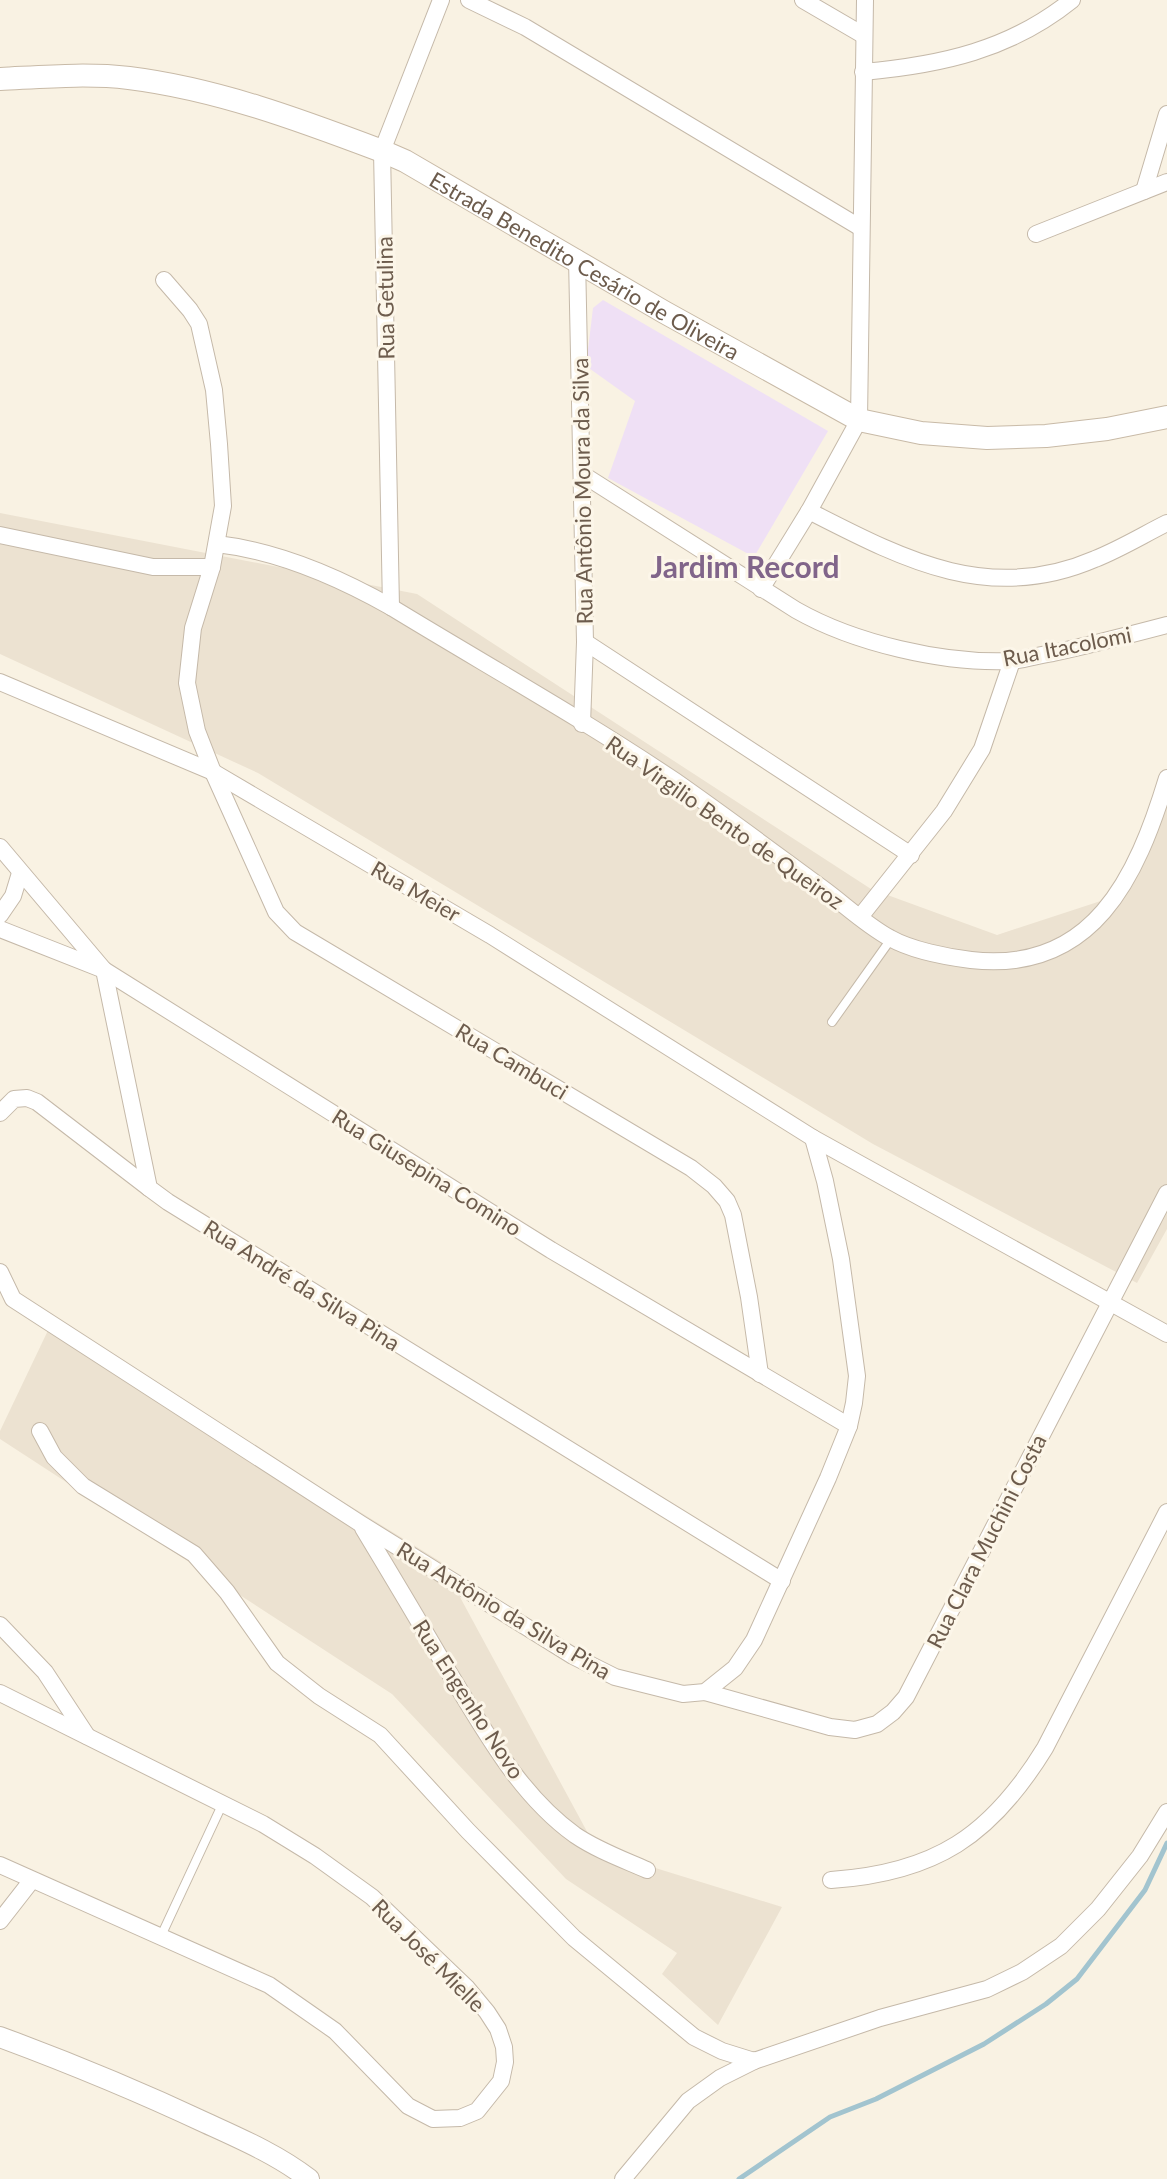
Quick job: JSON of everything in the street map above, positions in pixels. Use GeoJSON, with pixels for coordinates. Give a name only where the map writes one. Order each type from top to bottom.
{"type":"FeatureCollection","features":[{"type":"Feature","properties":{"kind":"main road","name":"Estrada Benedito Cesário de Oliveira"},"geometry":{"type":"LineString","coordinates":[[0,79],[68,76],[129,78],[220,96],[382,151],[577,258],[664,312],[859,420],[921,433],[987,438],[1046,436],[1107,429],[1167,417]]}},
{"type":"Feature","properties":{"kind":"street","name":"Rua Getulina"},"geometry":{"type":"LineString","coordinates":[[391,607],[382,151],[441,0]]}},
{"type":"Feature","properties":{"kind":"street"},"geometry":{"type":"LineString","coordinates":[[469,0],[525,27],[861,228]]}},
{"type":"Feature","properties":{"kind":"street"},"geometry":{"type":"LineString","coordinates":[[803,0],[863,35]]}},
{"type":"Feature","properties":{"kind":"street"},"geometry":{"type":"LineString","coordinates":[[761,589],[859,420],[865,0]]}},
{"type":"Feature","properties":{"kind":"street"},"geometry":{"type":"LineString","coordinates":[[863,72],[917,66],[1005,42],[1044,22],[1072,0]]}},
{"type":"Feature","properties":{"kind":"street"},"geometry":{"type":"LineString","coordinates":[[1144,191],[1167,114]]}},
{"type":"Feature","properties":{"kind":"street"},"geometry":{"type":"LineString","coordinates":[[1036,234],[1167,182]]}},
{"type":"Feature","properties":{"kind":"street","name":"Rua Antônio Moura da Silva"},"geometry":{"type":"LineString","coordinates":[[577,258],[585,642],[582,724]]}},
{"type":"Feature","properties":{"kind":"street","name":"Rua Cambuci"},"geometry":{"type":"LineString","coordinates":[[164,280],[199,324],[214,390],[223,506],[212,567],[193,628],[187,683],[197,731],[276,912],[295,932],[691,1168],[714,1186],[727,1201],[733,1215],[760,1374]]}},
{"type":"Feature","properties":{"kind":"street","name":"Rua Itacolomi"},"geometry":{"type":"LineString","coordinates":[[582,474],[761,589],[824,626],[857,638],[923,654],[1012,661],[1083,647],[1167,625]]}},
{"type":"Feature","properties":{"kind":"street"},"geometry":{"type":"LineString","coordinates":[[809,511],[871,543],[930,566],[981,578],[1023,577],[1065,569],[1094,560],[1167,523]]}},
{"type":"Feature","properties":{"kind":"street"},"geometry":{"type":"LineString","coordinates":[[0,535],[153,567],[212,567]]}},
{"type":"Feature","properties":{"kind":"street","name":"Rua Virgilio Bento de Queiroz"},"geometry":{"type":"LineString","coordinates":[[217,544],[260,551],[354,587],[391,607],[673,780],[891,939],[946,957],[993,962],[1039,955],[1080,935],[1110,907],[1133,870],[1155,819],[1167,778]]}},
{"type":"Feature","properties":{"kind":"street"},"geometry":{"type":"LineString","coordinates":[[585,642],[911,855]]}},
{"type":"Feature","properties":{"kind":"street"},"geometry":{"type":"LineString","coordinates":[[860,917],[944,811],[982,749],[1012,661]]}},
{"type":"Feature","properties":{"kind":"street","name":"Rua Meier"},"geometry":{"type":"LineString","coordinates":[[0,682],[213,772],[490,935],[813,1138],[1167,1334]]}},
{"type":"Feature","properties":{"kind":"street"},"geometry":{"type":"LineString","coordinates":[[0,847],[104,970],[149,1188]]}},
{"type":"Feature","properties":{"kind":"street"},"geometry":{"type":"LineString","coordinates":[[0,915],[13,896],[20,873]]}},
{"type":"Feature","properties":{"kind":"street","name":"Rua Giusepina Comino"},"geometry":{"type":"LineString","coordinates":[[0,929],[104,970],[551,1250],[849,1426]]}},
{"type":"Feature","properties":{"kind":"street","name":"Rua André da Silva Pina"},"geometry":{"type":"LineString","coordinates":[[0,1113],[14,1099],[27,1098],[37,1102],[168,1202],[782,1581]]}},
{"type":"Feature","properties":{"kind":"street"},"geometry":{"type":"LineString","coordinates":[[705,1692],[735,1668],[754,1640],[849,1426],[857,1376],[839,1246],[813,1138]]}},
{"type":"Feature","properties":{"kind":"street","name":"Rua Clara Muchini Costa"},"geometry":{"type":"LineString","coordinates":[[705,1692],[830,1727],[855,1730],[877,1724],[893,1712],[906,1697],[1167,1193]]}},
{"type":"Feature","properties":{"kind":"street","name":"Rua Antônio da Silva Pina"},"geometry":{"type":"LineString","coordinates":[[0,1272],[13,1299],[361,1524],[573,1656],[615,1677],[683,1694],[705,1692]]}},
{"type":"Feature","properties":{"kind":"street"},"geometry":{"type":"LineString","coordinates":[[40,1431],[54,1457],[83,1486],[194,1554],[227,1592],[277,1663],[319,1696],[380,1735],[468,1831],[574,1938],[694,2037],[722,2051],[754,2061]]}},
{"type":"Feature","properties":{"kind":"street"},"geometry":{"type":"LineString","coordinates":[[831,1880],[869,1877],[916,1865],[953,1848],[996,1815],[1027,1777],[1045,1748],[1167,1512]]}},
{"type":"Feature","properties":{"kind":"street","name":"Rua Engenho Novo"},"geometry":{"type":"LineString","coordinates":[[361,1524],[493,1746],[525,1786],[577,1836],[647,1870]]}},
{"type":"Feature","properties":{"kind":"street"},"geometry":{"type":"LineString","coordinates":[[0,1625],[45,1672],[88,1738]]}},
{"type":"Feature","properties":{"kind":"street","name":"Rua José Mielle"},"geometry":{"type":"LineString","coordinates":[[0,1693],[263,1824],[372,1897],[467,1988],[498,2029],[505,2062],[501,2081],[477,2111],[460,2118],[433,2119],[408,2106],[350,2045],[295,2001],[269,1985],[0,1865]]}},
{"type":"Feature","properties":{"kind":"street"},"geometry":{"type":"LineString","coordinates":[[623,2179],[688,2101],[720,2078],[754,2061],[880,2018],[987,1989],[1022,1972],[1061,1946],[1098,1909],[1164,1831],[1167,1812]]}},
{"type":"Feature","properties":{"kind":"street"},"geometry":{"type":"LineString","coordinates":[[0,1921],[32,1880]]}},
{"type":"Feature","properties":{"kind":"street"},"geometry":{"type":"LineString","coordinates":[[0,2037],[136,2090],[291,2165],[309,2179]]}},
{"type":"Feature","properties":{"kind":"lane"},"geometry":{"type":"LineString","coordinates":[[832,1022],[891,939]]}},
{"type":"Feature","properties":{"kind":"lane"},"geometry":{"type":"LineString","coordinates":[[161,1937],[222,1805]]}},
{"type":"Feature","properties":{"kind":"shaded area"},"geometry":{"type":"Polygon","coordinates":[[[603,300],[828,431],[754,557],[608,478],[635,401],[586,366],[593,308],[603,300]]]}},
{"type":"Feature","properties":{"kind":"shaded area"},"geometry":{"type":"Polygon","coordinates":[[[0,513],[417,594],[871,889],[997,935],[1116,896],[1167,786],[1167,1229],[1137,1283],[873,1144],[258,773],[0,654],[0,513]]]}},
{"type":"Feature","properties":{"kind":"shaded area"},"geometry":{"type":"Polygon","coordinates":[[[52,1322],[441,1562],[597,1850],[782,1907],[718,2025],[662,1974],[677,1953],[566,1879],[392,1694],[0,1439],[0,1431],[52,1322]]]}},
{"type":"Feature","properties":{"kind":"waterway"},"geometry":{"type":"LineString","coordinates":[[739,2179],[830,2117],[876,2099],[984,2044],[1046,2004],[1077,1979],[1145,1890],[1167,1843]]}},
{"type":"Feature","properties":{"kind":"district","name":"Jardim Record"},"geometry":{"type":"Point","coordinates":[745,566]}}]}
